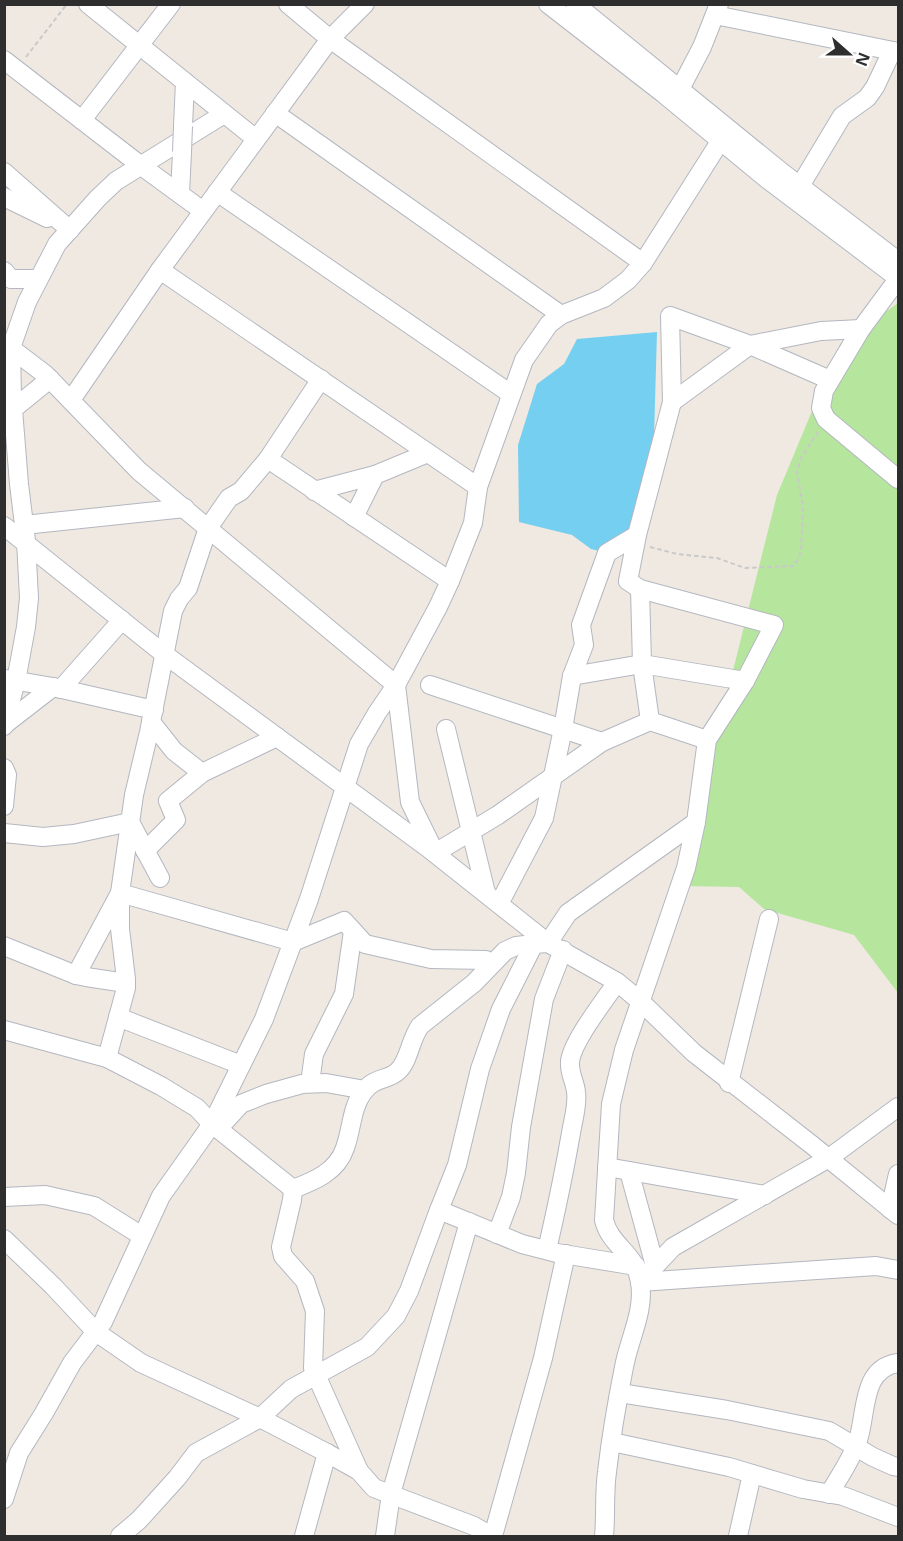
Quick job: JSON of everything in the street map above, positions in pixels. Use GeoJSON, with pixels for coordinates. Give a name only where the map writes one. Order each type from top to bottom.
{"type":"FeatureCollection","features":[{"type":"Feature","properties":{"kind":"street"},"geometry":{"type":"LineString","coordinates":[[87,4],[256,139]]}},
{"type":"Feature","properties":{"kind":"street"},"geometry":{"type":"LineString","coordinates":[[82,120],[171,4]]}},
{"type":"Feature","properties":{"kind":"street"},"geometry":{"type":"LineString","coordinates":[[288,4],[330,39],[643,263]]}},
{"type":"Feature","properties":{"kind":"street"},"geometry":{"type":"LineString","coordinates":[[71,400],[160,270],[275,113],[330,39],[365,4]]}},
{"type":"Feature","properties":{"kind":"street"},"geometry":{"type":"LineString","coordinates":[[548,4],[603,37],[680,89],[800,186],[898,261]]}},
{"type":"Feature","properties":{"kind":"street"},"geometry":{"type":"LineString","coordinates":[[575,4],[603,37],[664,94],[767,179],[898,278],[861,329],[830,380],[824,391],[821,408],[826,418],[898,479]]}},
{"type":"Feature","properties":{"kind":"street"},"geometry":{"type":"LineString","coordinates":[[680,89],[702,47],[717,10],[896,51],[867,98],[842,116],[800,186]]}},
{"type":"Feature","properties":{"kind":"street"},"geometry":{"type":"LineString","coordinates":[[10,65],[203,211]]}},
{"type":"Feature","properties":{"kind":"street"},"geometry":{"type":"LineString","coordinates":[[180,194],[185,82]]}},
{"type":"Feature","properties":{"kind":"street"},"geometry":{"type":"LineString","coordinates":[[275,113],[561,315]]}},
{"type":"Feature","properties":{"kind":"street"},"geometry":{"type":"LineString","coordinates":[[4,382],[8,351],[27,302],[57,244],[116,181],[224,114]]}},
{"type":"Feature","properties":{"kind":"street"},"geometry":{"type":"LineString","coordinates":[[215,1126],[264,1019],[309,899],[359,744],[396,685],[450,581],[473,523],[478,487],[525,360],[549,324],[561,315],[604,298],[628,280],[643,263],[721,141]]}},
{"type":"Feature","properties":{"kind":"street"},"geometry":{"type":"LineString","coordinates":[[4,172],[70,230]]}},
{"type":"Feature","properties":{"kind":"street"},"geometry":{"type":"LineString","coordinates":[[217,192],[511,394]]}},
{"type":"Feature","properties":{"kind":"street"},"geometry":{"type":"LineString","coordinates":[[4,197],[70,230]]}},
{"type":"Feature","properties":{"kind":"street"},"geometry":{"type":"LineString","coordinates":[[160,270],[478,487]]}},
{"type":"Feature","properties":{"kind":"street"},"geometry":{"type":"LineString","coordinates":[[4,271],[11,279],[38,279]]}},
{"type":"Feature","properties":{"kind":"street"},"geometry":{"type":"LineString","coordinates":[[604,1536],[606,1474],[624,1365],[641,1301],[638,1274],[626,1252],[610,1236],[604,1220],[611,1104],[624,1050],[686,868],[696,822],[707,740],[745,681],[774,625],[640,590],[628,581],[637,535],[672,402],[670,316],[750,345],[830,380]]}},
{"type":"Feature","properties":{"kind":"street"},"geometry":{"type":"LineString","coordinates":[[672,402],[750,345],[821,331],[861,329]]}},
{"type":"Feature","properties":{"kind":"street"},"geometry":{"type":"LineString","coordinates":[[8,351],[50,379],[139,471],[396,685],[410,802],[435,853]]}},
{"type":"Feature","properties":{"kind":"street"},"geometry":{"type":"LineString","coordinates":[[5,725],[10,680],[26,627],[29,598],[25,534],[8,412],[8,351]]}},
{"type":"Feature","properties":{"kind":"street"},"geometry":{"type":"LineString","coordinates":[[8,412],[50,379]]}},
{"type":"Feature","properties":{"kind":"street"},"geometry":{"type":"LineString","coordinates":[[107,1058],[126,983],[120,929],[120,893],[130,822],[134,795],[153,716],[172,611],[188,588],[208,528],[229,498],[241,491],[268,459],[321,380]]}},
{"type":"Feature","properties":{"kind":"street"},"geometry":{"type":"LineString","coordinates":[[314,491],[375,475],[428,453]]}},
{"type":"Feature","properties":{"kind":"street"},"geometry":{"type":"LineString","coordinates":[[268,459],[450,581]]}},
{"type":"Feature","properties":{"kind":"street"},"geometry":{"type":"LineString","coordinates":[[354,517],[375,475]]}},
{"type":"Feature","properties":{"kind":"street"},"geometry":{"type":"LineString","coordinates":[[25,534],[184,508]]}},
{"type":"Feature","properties":{"kind":"street"},"geometry":{"type":"LineString","coordinates":[[4,526],[25,534],[164,654],[435,853],[548,946],[617,982],[694,1053],[829,1158],[894,1212]]}},
{"type":"Feature","properties":{"kind":"street"},"geometry":{"type":"LineString","coordinates":[[492,899],[544,818],[572,676],[584,645],[581,625],[607,553],[637,535]]}},
{"type":"Feature","properties":{"kind":"street"},"geometry":{"type":"LineString","coordinates":[[640,590],[642,664],[650,720]]}},
{"type":"Feature","properties":{"kind":"street"},"geometry":{"type":"LineString","coordinates":[[5,725],[57,688],[122,620]]}},
{"type":"Feature","properties":{"kind":"street"},"geometry":{"type":"LineString","coordinates":[[572,676],[642,664],[745,681]]}},
{"type":"Feature","properties":{"kind":"street"},"geometry":{"type":"LineString","coordinates":[[10,680],[57,688],[153,716],[174,751],[202,773]]}},
{"type":"Feature","properties":{"kind":"street"},"geometry":{"type":"LineString","coordinates":[[430,685],[602,742]]}},
{"type":"Feature","properties":{"kind":"street"},"geometry":{"type":"LineString","coordinates":[[435,853],[471,832],[602,742],[650,720],[707,740]]}},
{"type":"Feature","properties":{"kind":"street"},"geometry":{"type":"LineString","coordinates":[[446,729],[471,832],[492,899]]}},
{"type":"Feature","properties":{"kind":"street"},"geometry":{"type":"LineString","coordinates":[[145,851],[176,820],[168,801],[202,773],[277,737]]}},
{"type":"Feature","properties":{"kind":"street"},"geometry":{"type":"LineString","coordinates":[[4,768],[7,775],[4,806]]}},
{"type":"Feature","properties":{"kind":"street"},"geometry":{"type":"LineString","coordinates":[[4,833],[43,837],[74,834],[130,822]]}},
{"type":"Feature","properties":{"kind":"street"},"geometry":{"type":"LineString","coordinates":[[130,822],[160,878]]}},
{"type":"Feature","properties":{"kind":"street"},"geometry":{"type":"LineString","coordinates":[[120,1536],[147,1512],[196,1453],[260,1418],[291,1389],[367,1347],[396,1316],[409,1291],[457,1165],[480,1069],[501,1009],[548,946],[568,913],[696,822]]}},
{"type":"Feature","properties":{"kind":"street"},"geometry":{"type":"LineString","coordinates":[[120,893],[293,942],[344,921],[365,944],[431,959],[486,960]]}},
{"type":"Feature","properties":{"kind":"street"},"geometry":{"type":"LineString","coordinates":[[76,975],[120,893]]}},
{"type":"Feature","properties":{"kind":"street"},"geometry":{"type":"LineString","coordinates":[[729,1082],[769,919]]}},
{"type":"Feature","properties":{"kind":"street"},"geometry":{"type":"LineString","coordinates":[[310,1083],[314,1054],[344,994],[353,931]]}},
{"type":"Feature","properties":{"kind":"street"},"geometry":{"type":"LineString","coordinates":[[4,946],[76,975],[126,983]]}},
{"type":"Feature","properties":{"kind":"street"},"geometry":{"type":"LineString","coordinates":[[293,1189],[326,1175],[338,1161],[345,1149],[352,1114],[365,1090],[375,1081],[399,1071],[420,1026],[474,983],[505,951],[516,946],[548,946]]}},
{"type":"Feature","properties":{"kind":"street"},"geometry":{"type":"LineString","coordinates":[[497,1234],[511,1197],[516,1173],[521,1127],[544,999],[548,946]]}},
{"type":"Feature","properties":{"kind":"street"},"geometry":{"type":"LineString","coordinates":[[547,1250],[560,1198],[575,1109],[576,1091],[571,1077],[570,1060],[578,1041],[617,982]]}},
{"type":"Feature","properties":{"kind":"street"},"geometry":{"type":"LineString","coordinates":[[118,1017],[241,1065]]}},
{"type":"Feature","properties":{"kind":"street"},"geometry":{"type":"LineString","coordinates":[[4,1030],[107,1058],[161,1086],[197,1108],[215,1126],[293,1189]]}},
{"type":"Feature","properties":{"kind":"street"},"geometry":{"type":"LineString","coordinates":[[4,1499],[19,1453],[72,1363],[103,1322],[161,1196],[215,1126],[241,1104],[302,1084],[326,1083],[365,1090]]}},
{"type":"Feature","properties":{"kind":"street"},"geometry":{"type":"LineString","coordinates":[[638,1274],[655,1266],[673,1247],[829,1158],[898,1107]]}},
{"type":"Feature","properties":{"kind":"street"},"geometry":{"type":"LineString","coordinates":[[607,1167],[765,1195]]}},
{"type":"Feature","properties":{"kind":"street"},"geometry":{"type":"LineString","coordinates":[[629,1171],[655,1266]]}},
{"type":"Feature","properties":{"kind":"street"},"geometry":{"type":"LineString","coordinates":[[894,1212],[898,1174]]}},
{"type":"Feature","properties":{"kind":"street"},"geometry":{"type":"LineString","coordinates":[[293,1189],[281,1247],[283,1256],[305,1281],[315,1311],[313,1368],[359,1471],[374,1488],[474,1526],[492,1536],[543,1358],[566,1254]]}},
{"type":"Feature","properties":{"kind":"street"},"geometry":{"type":"LineString","coordinates":[[4,1197],[45,1195],[94,1206],[142,1236]]}},
{"type":"Feature","properties":{"kind":"street"},"geometry":{"type":"LineString","coordinates":[[438,1210],[522,1244],[638,1274],[810,1272],[876,1266],[898,1270]]}},
{"type":"Feature","properties":{"kind":"street"},"geometry":{"type":"LineString","coordinates":[[385,1536],[391,1494],[469,1222]]}},
{"type":"Feature","properties":{"kind":"street"},"geometry":{"type":"LineString","coordinates":[[4,1239],[96,1332],[141,1363],[260,1418],[359,1471]]}},
{"type":"Feature","properties":{"kind":"street"},"geometry":{"type":"LineString","coordinates":[[829,1494],[856,1447],[867,1395],[878,1372],[898,1363]]}},
{"type":"Feature","properties":{"kind":"street"},"geometry":{"type":"LineString","coordinates":[[620,1393],[727,1410],[829,1431],[873,1457],[898,1467]]}},
{"type":"Feature","properties":{"kind":"street"},"geometry":{"type":"LineString","coordinates":[[612,1442],[729,1467],[803,1490],[843,1496],[898,1517]]}},
{"type":"Feature","properties":{"kind":"street"},"geometry":{"type":"LineString","coordinates":[[304,1536],[327,1453]]}},
{"type":"Feature","properties":{"kind":"street"},"geometry":{"type":"LineString","coordinates":[[738,1536],[752,1474]]}},
{"type":"Feature","properties":{"kind":"path"},"geometry":{"type":"LineString","coordinates":[[10,65],[67,4]]}},
{"type":"Feature","properties":{"kind":"path"},"geometry":{"type":"LineString","coordinates":[[637,535],[649,547],[677,554],[717,558],[745,568],[794,566],[801,549],[803,507],[797,472],[801,458],[826,418]]}},
{"type":"Feature","properties":{"kind":"green space"},"geometry":{"type":"Polygon","coordinates":[[[898,303],[898,993],[854,935],[764,909],[739,887],[679,886],[777,495],[840,344],[898,303]]]}},
{"type":"Feature","properties":{"kind":"water"},"geometry":{"type":"Polygon","coordinates":[[[657,332],[653,472],[643,515],[607,553],[591,549],[572,535],[519,522],[518,445],[537,384],[564,364],[577,339],[657,332]]]}}]}
